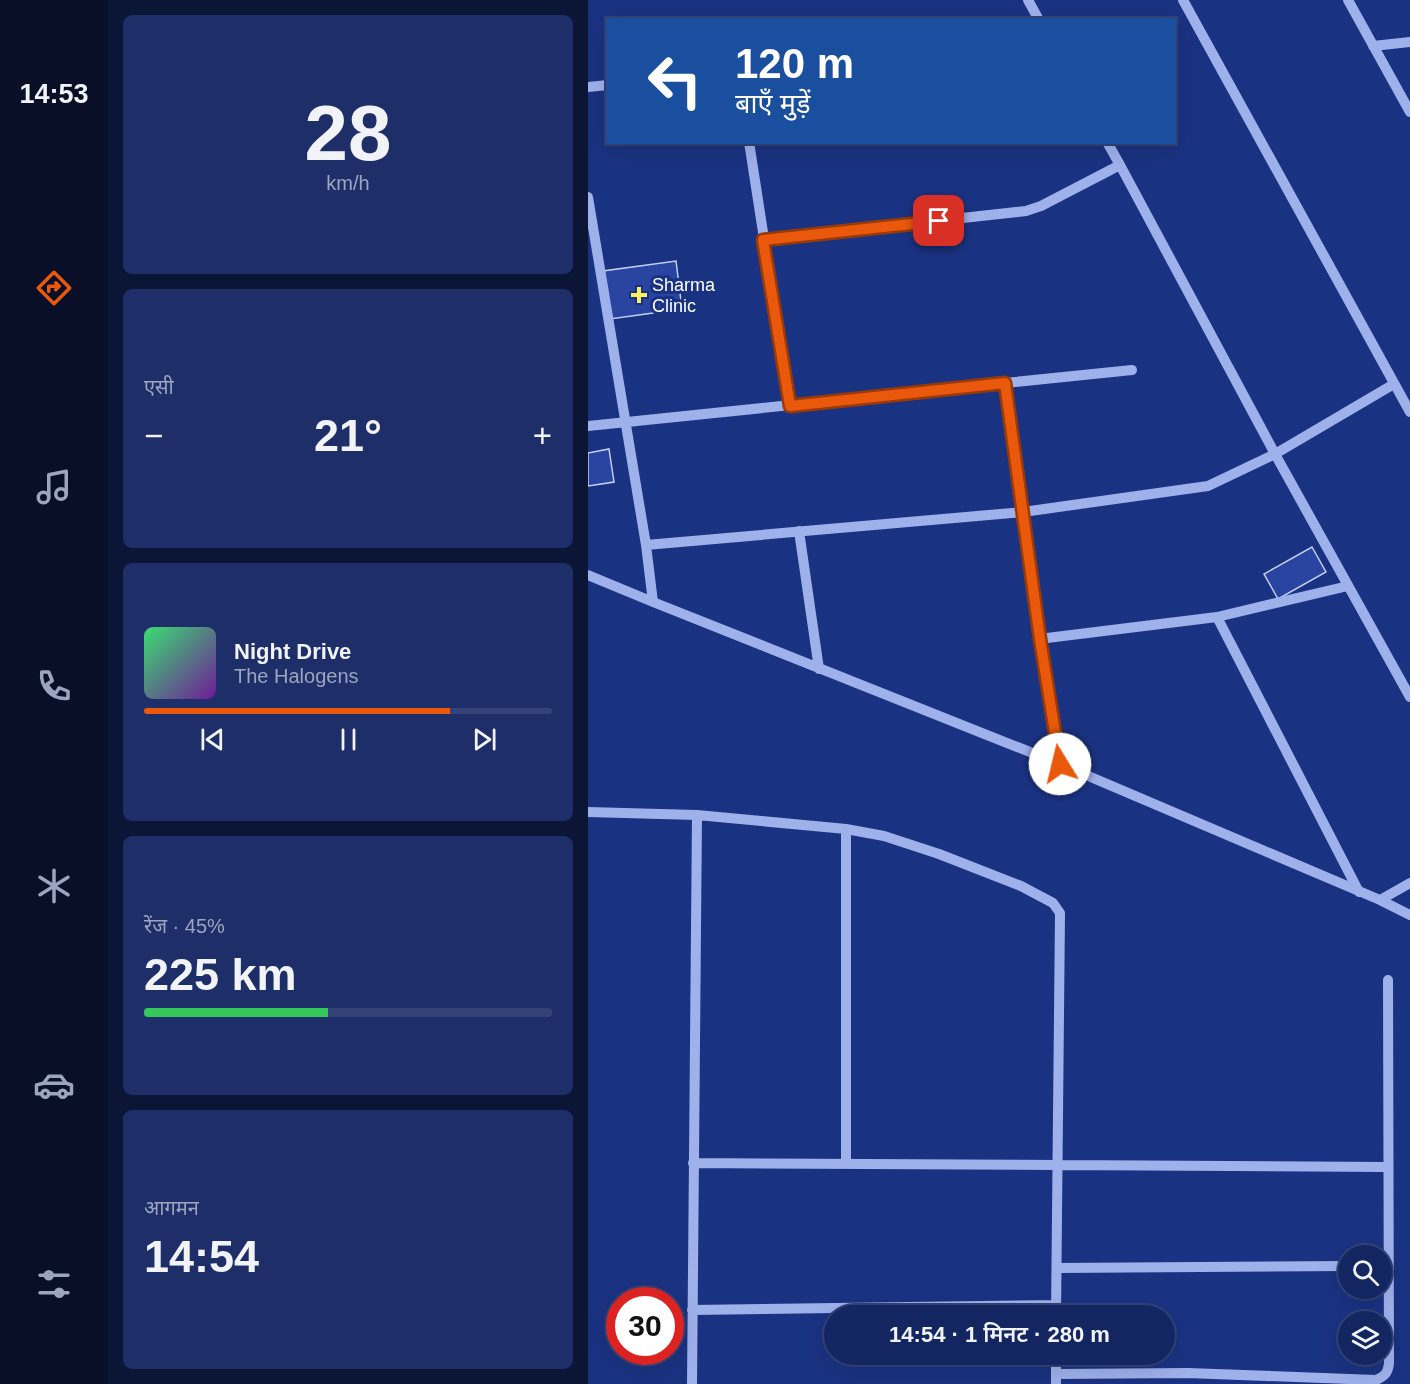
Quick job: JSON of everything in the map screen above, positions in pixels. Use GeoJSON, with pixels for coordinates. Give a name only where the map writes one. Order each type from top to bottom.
{"type":"FeatureCollection","features":[{"type":"Feature","properties":{"kind":"street"},"geometry":{"type":"LineString","coordinates":[[1028,0],[1038,18]]}},
{"type":"Feature","properties":{"kind":"street"},"geometry":{"type":"LineString","coordinates":[[1183,0],[1410,412]]}},
{"type":"Feature","properties":{"kind":"street"},"geometry":{"type":"LineString","coordinates":[[1348,0],[1410,112]]}},
{"type":"Feature","properties":{"kind":"street"},"geometry":{"type":"LineString","coordinates":[[1373,46],[1410,42]]}},
{"type":"Feature","properties":{"kind":"street"},"geometry":{"type":"LineString","coordinates":[[588,87],[606,85]]}},
{"type":"Feature","properties":{"kind":"street"},"geometry":{"type":"LineString","coordinates":[[749,144],[790,406]]}},
{"type":"Feature","properties":{"kind":"street"},"geometry":{"type":"LineString","coordinates":[[1108,144],[1275,454],[1410,697]]}},
{"type":"Feature","properties":{"kind":"street"},"geometry":{"type":"LineString","coordinates":[[763,240],[1026,211],[1041,206],[1120,165]]}},
{"type":"Feature","properties":{"kind":"street"},"geometry":{"type":"LineString","coordinates":[[588,196],[646,545],[653,602]]}},
{"type":"Feature","properties":{"kind":"street"},"geometry":{"type":"LineString","coordinates":[[588,426],[1132,369]]}},
{"type":"Feature","properties":{"kind":"street"},"geometry":{"type":"LineString","coordinates":[[1005,383],[1040,639],[1060,764]]}},
{"type":"Feature","properties":{"kind":"street"},"geometry":{"type":"LineString","coordinates":[[646,545],[1023,512],[1208,486],[1275,454],[1395,384]]}},
{"type":"Feature","properties":{"kind":"street"},"geometry":{"type":"LineString","coordinates":[[799,531],[819,669]]}},
{"type":"Feature","properties":{"kind":"street"},"geometry":{"type":"LineString","coordinates":[[588,574],[819,669],[1060,764],[1380,900],[1410,915]]}},
{"type":"Feature","properties":{"kind":"street"},"geometry":{"type":"LineString","coordinates":[[1040,639],[1217,617],[1348,586]]}},
{"type":"Feature","properties":{"kind":"street"},"geometry":{"type":"LineString","coordinates":[[1217,617],[1359,892]]}},
{"type":"Feature","properties":{"kind":"street"},"geometry":{"type":"LineString","coordinates":[[588,812],[697,815],[846,829],[884,836],[991,874],[1021,886],[1053,903],[1060,913],[1057,1305]]}},
{"type":"Feature","properties":{"kind":"street"},"geometry":{"type":"LineString","coordinates":[[692,1384],[697,815]]}},
{"type":"Feature","properties":{"kind":"street"},"geometry":{"type":"LineString","coordinates":[[846,829],[846,1163]]}},
{"type":"Feature","properties":{"kind":"street"},"geometry":{"type":"LineString","coordinates":[[1380,900],[1410,883]]}},
{"type":"Feature","properties":{"kind":"street"},"geometry":{"type":"LineString","coordinates":[[1385,1245],[1388,980]]}},
{"type":"Feature","properties":{"kind":"street"},"geometry":{"type":"LineString","coordinates":[[693,1163],[1387,1167]]}},
{"type":"Feature","properties":{"kind":"street"},"geometry":{"type":"LineString","coordinates":[[1057,1268],[1338,1266]]}},
{"type":"Feature","properties":{"kind":"street"},"geometry":{"type":"LineString","coordinates":[[1056,1379],[1376,1380],[1385,1376],[1388,1371],[1386,1299]]}},
{"type":"Feature","properties":{"kind":"street"},"geometry":{"type":"LineString","coordinates":[[692,1311],[824,1311]]}},
{"type":"Feature","properties":{"kind":"building"},"geometry":{"type":"Polygon","coordinates":[[[676,261],[682,309],[610,319],[603,271],[676,261]]]}},
{"type":"Feature","properties":{"kind":"building"},"geometry":{"type":"Polygon","coordinates":[[[609,449],[614,482],[588,486],[588,453],[609,449]]]}},
{"type":"Feature","properties":{"kind":"building"},"geometry":{"type":"Polygon","coordinates":[[[1312,547],[1326,572],[1278,599],[1264,574],[1312,547]]]}},
{"type":"Feature","properties":{"kind":"place","name":"Sharma Clinic"},"geometry":{"type":"Point","coordinates":[639,295]}},
{"type":"Feature","properties":{"kind":"route"},"geometry":{"type":"LineString","coordinates":[[939,221],[763,240],[790,406],[1005,383],[1040,639],[1060,764]]}}]}
